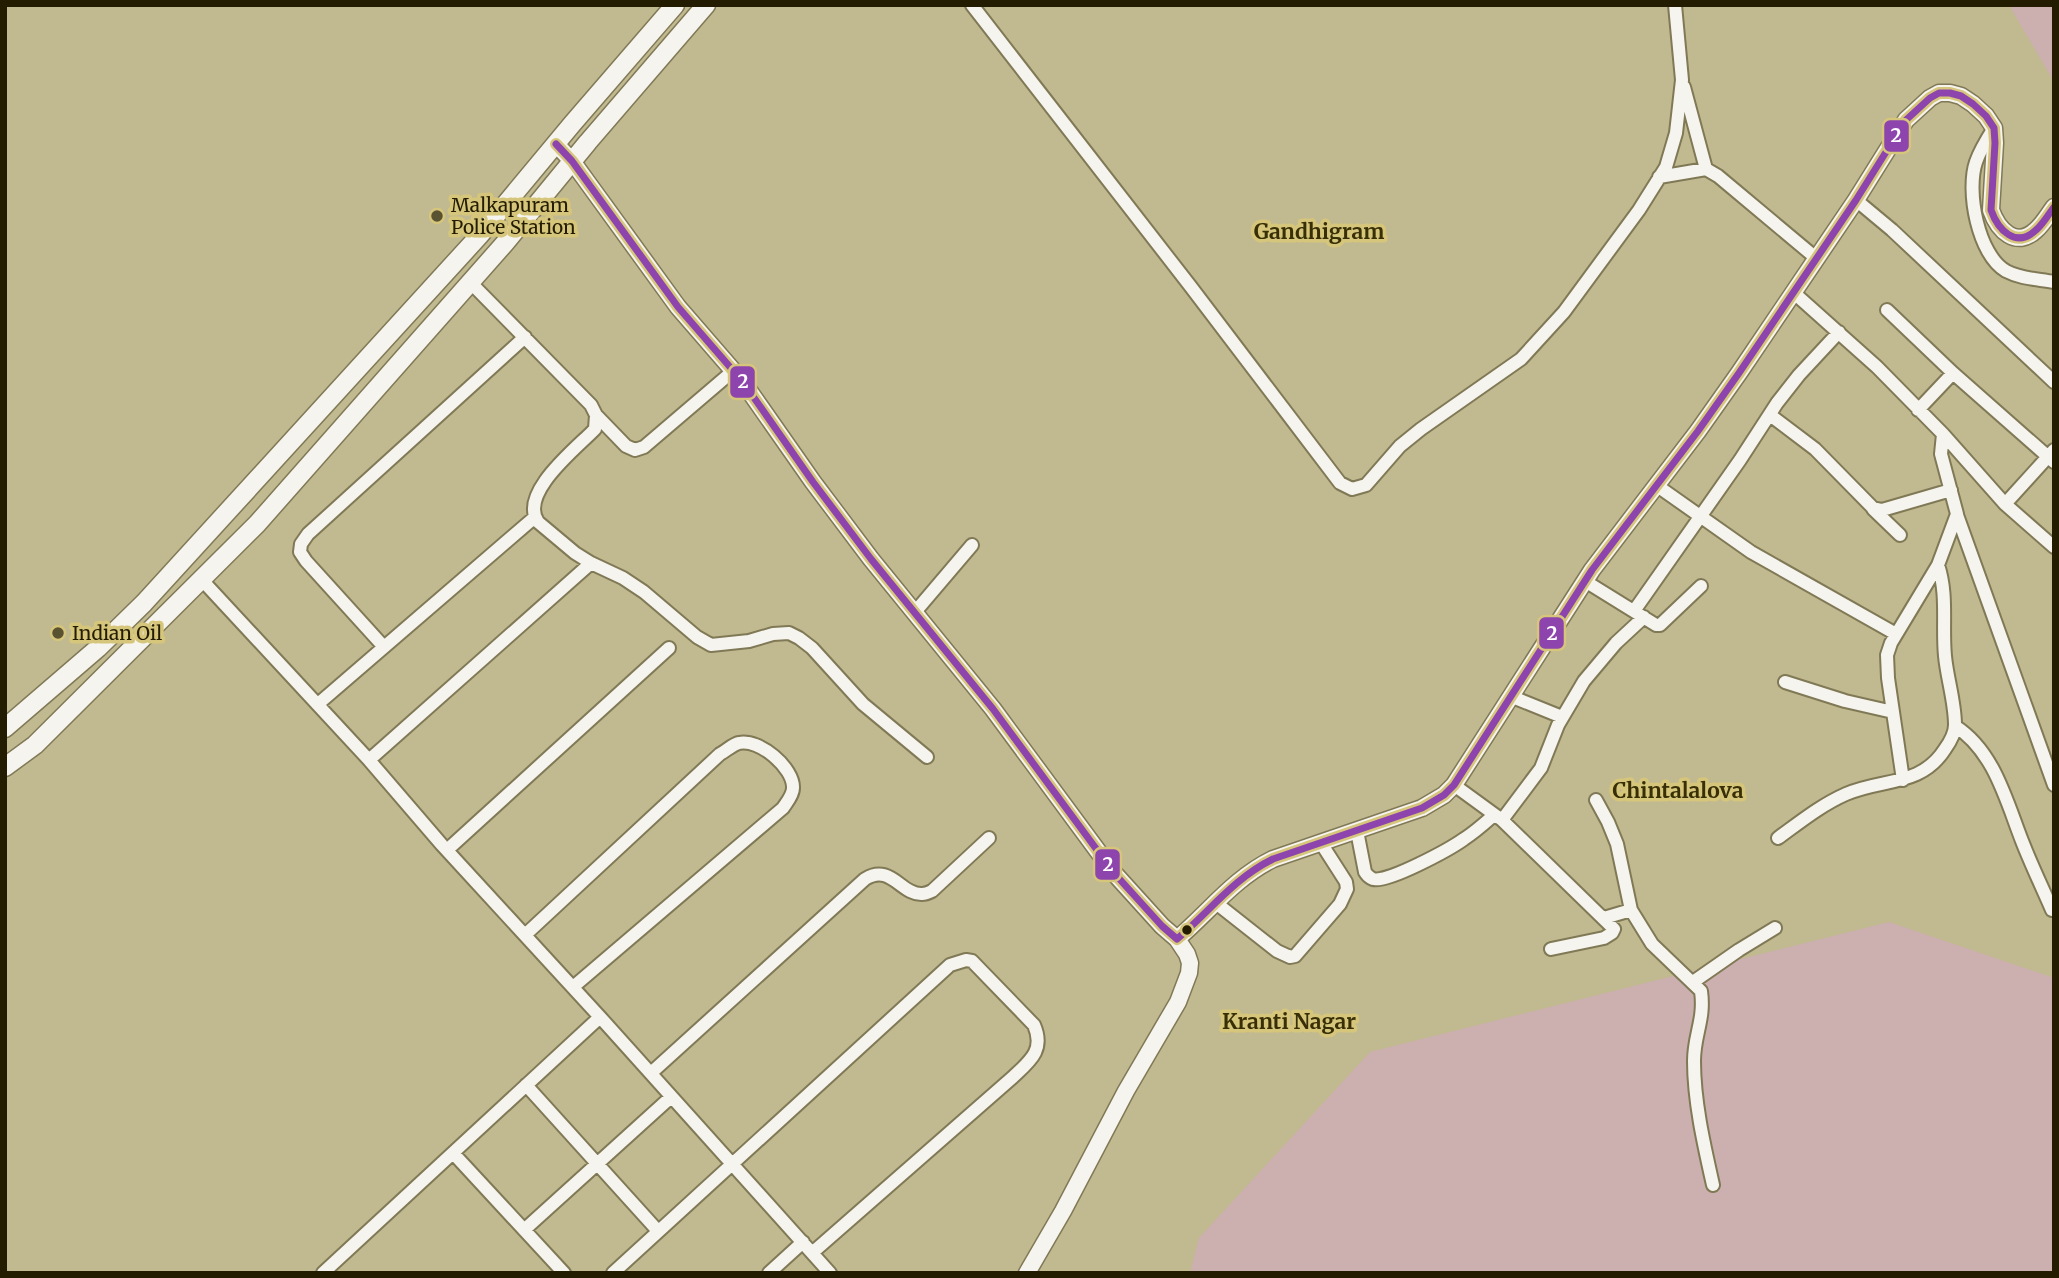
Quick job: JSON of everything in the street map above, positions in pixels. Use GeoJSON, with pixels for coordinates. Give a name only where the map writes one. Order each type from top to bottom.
{"type":"FeatureCollection","features":[{"type":"Feature","properties":{"kind":"main road"},"geometry":{"type":"LineString","coordinates":[[5,727],[98,648],[144,603],[470,246],[675,5]]}},
{"type":"Feature","properties":{"kind":"main road"},"geometry":{"type":"LineString","coordinates":[[5,767],[35,745],[202,580],[294,482],[505,243],[706,5]]}},
{"type":"Feature","properties":{"kind":"street"},"geometry":{"type":"LineString","coordinates":[[972,5],[1339,483],[1352,489],[1366,485],[1400,446],[1421,429],[1521,359],[1564,312],[1639,210],[1666,166],[1676,133],[1682,80]]}},
{"type":"Feature","properties":{"kind":"street"},"geometry":{"type":"LineString","coordinates":[[1675,5],[1682,80],[1706,169]]}},
{"type":"Feature","properties":{"kind":"street"},"geometry":{"type":"LineString","coordinates":[[1177,939],[1231,886],[1262,865],[1422,808],[1444,795],[1454,785],[1584,582],[1698,431],[1856,200],[1906,120],[1930,98],[1939,93],[1961,96],[1986,116],[1994,128],[1991,209],[2003,231],[2012,238],[2024,238],[2036,231],[2054,207]]}},
{"type":"Feature","properties":{"kind":"street"},"geometry":{"type":"LineString","coordinates":[[1994,128],[1976,161],[1972,179],[1973,201],[1985,243],[1995,261],[2008,272],[2020,277],[2054,282]]}},
{"type":"Feature","properties":{"kind":"street"},"geometry":{"type":"LineString","coordinates":[[555,144],[572,161],[678,307],[733,371],[813,482],[993,709],[1114,873],[1154,918],[1177,939],[1187,954],[1189,974],[1178,1002],[1126,1091],[1027,1273]]}},
{"type":"Feature","properties":{"kind":"street"},"geometry":{"type":"LineString","coordinates":[[1659,177],[1706,169],[1718,176],[1816,258]]}},
{"type":"Feature","properties":{"kind":"street"},"geometry":{"type":"LineString","coordinates":[[1856,200],[1892,230],[2054,382]]}},
{"type":"Feature","properties":{"kind":"street"},"geometry":{"type":"LineString","coordinates":[[470,282],[591,405],[596,415],[626,446],[635,450],[644,447],[733,371]]}},
{"type":"Feature","properties":{"kind":"street"},"geometry":{"type":"LineString","coordinates":[[1793,292],[1877,367],[1943,434],[2006,504],[2054,547]]}},
{"type":"Feature","properties":{"kind":"street"},"geometry":{"type":"LineString","coordinates":[[1887,310],[1953,373],[2052,456],[2006,504]]}},
{"type":"Feature","properties":{"kind":"street"},"geometry":{"type":"LineString","coordinates":[[1357,831],[1365,872],[1371,878],[1377,879],[1386,878],[1439,854],[1498,817],[1541,768],[1571,701],[1639,614],[1770,415],[1799,375],[1839,332]]}},
{"type":"Feature","properties":{"kind":"street"},"geometry":{"type":"LineString","coordinates":[[384,647],[306,561],[300,552],[301,544],[336,508],[525,337]]}},
{"type":"Feature","properties":{"kind":"street"},"geometry":{"type":"LineString","coordinates":[[1918,410],[1953,373]]}},
{"type":"Feature","properties":{"kind":"street"},"geometry":{"type":"LineString","coordinates":[[596,415],[595,429],[548,477],[534,505],[535,517],[544,528],[575,553],[644,592],[697,637],[711,645],[749,641],[773,634],[789,633],[799,638],[812,648],[863,704],[926,757]]}},
{"type":"Feature","properties":{"kind":"street"},"geometry":{"type":"LineString","coordinates":[[1770,415],[1815,449],[1900,535]]}},
{"type":"Feature","properties":{"kind":"street"},"geometry":{"type":"LineString","coordinates":[[1943,434],[1941,454],[1957,514],[2054,785]]}},
{"type":"Feature","properties":{"kind":"street"},"geometry":{"type":"LineString","coordinates":[[1656,485],[1757,555],[1896,634]]}},
{"type":"Feature","properties":{"kind":"street"},"geometry":{"type":"LineString","coordinates":[[1873,508],[1882,510],[1951,490]]}},
{"type":"Feature","properties":{"kind":"street"},"geometry":{"type":"LineString","coordinates":[[1903,780],[1887,654],[1896,634],[1938,565],[1957,514]]}},
{"type":"Feature","properties":{"kind":"street"},"geometry":{"type":"LineString","coordinates":[[318,704],[535,517]]}},
{"type":"Feature","properties":{"kind":"street"},"geometry":{"type":"LineString","coordinates":[[915,612],[972,545]]}},
{"type":"Feature","properties":{"kind":"street"},"geometry":{"type":"LineString","coordinates":[[369,760],[591,563]]}},
{"type":"Feature","properties":{"kind":"street"},"geometry":{"type":"LineString","coordinates":[[1778,838],[1818,808],[1845,794],[1868,786],[1903,780],[1926,770],[1935,763],[1947,746],[1955,726],[1945,657],[1944,588],[1938,565]]}},
{"type":"Feature","properties":{"kind":"street"},"geometry":{"type":"LineString","coordinates":[[202,580],[369,760],[447,850],[830,1273]]}},
{"type":"Feature","properties":{"kind":"street"},"geometry":{"type":"LineString","coordinates":[[1584,582],[1656,625],[1660,625],[1701,586]]}},
{"type":"Feature","properties":{"kind":"street"},"geometry":{"type":"LineString","coordinates":[[447,850],[669,648]]}},
{"type":"Feature","properties":{"kind":"street"},"geometry":{"type":"LineString","coordinates":[[1785,682],[1845,701],[1893,712]]}},
{"type":"Feature","properties":{"kind":"street"},"geometry":{"type":"LineString","coordinates":[[1510,696],[1562,717]]}},
{"type":"Feature","properties":{"kind":"street"},"geometry":{"type":"LineString","coordinates":[[1955,726],[1977,744],[1996,774],[2052,910]]}},
{"type":"Feature","properties":{"kind":"street"},"geometry":{"type":"LineString","coordinates":[[525,935],[720,754],[737,743],[751,743],[780,762],[791,774],[793,791],[783,808],[573,987]]}},
{"type":"Feature","properties":{"kind":"street"},"geometry":{"type":"LineString","coordinates":[[1454,785],[1498,817],[1614,929],[1609,936],[1551,949]]}},
{"type":"Feature","properties":{"kind":"street"},"geometry":{"type":"LineString","coordinates":[[1596,800],[1617,845],[1631,910],[1652,944],[1701,991],[1703,1016],[1695,1044],[1694,1077],[1713,1185]]}},
{"type":"Feature","properties":{"kind":"street"},"geometry":{"type":"LineString","coordinates":[[651,1073],[865,879],[877,874],[890,877],[923,894],[932,891],[989,838]]}},
{"type":"Feature","properties":{"kind":"street"},"geometry":{"type":"LineString","coordinates":[[1216,902],[1277,951],[1290,957],[1295,956],[1346,896],[1346,882],[1321,843]]}},
{"type":"Feature","properties":{"kind":"street"},"geometry":{"type":"LineString","coordinates":[[1604,918],[1631,910]]}},
{"type":"Feature","properties":{"kind":"street"},"geometry":{"type":"LineString","coordinates":[[1693,982],[1775,928]]}},
{"type":"Feature","properties":{"kind":"street"},"geometry":{"type":"LineString","coordinates":[[613,1273],[950,965],[972,961],[1034,1025],[1038,1034],[1038,1049],[1028,1063],[812,1253]]}},
{"type":"Feature","properties":{"kind":"street"},"geometry":{"type":"LineString","coordinates":[[323,1273],[600,1017]]}},
{"type":"Feature","properties":{"kind":"street"},"geometry":{"type":"LineString","coordinates":[[526,1085],[658,1231]]}},
{"type":"Feature","properties":{"kind":"street"},"geometry":{"type":"LineString","coordinates":[[524,1230],[671,1097]]}},
{"type":"Feature","properties":{"kind":"street"},"geometry":{"type":"LineString","coordinates":[[453,1153],[564,1273]]}},
{"type":"Feature","properties":{"kind":"street"},"geometry":{"type":"LineString","coordinates":[[769,1273],[803,1242]]}},
{"type":"Feature","properties":{"kind":"shaded area"},"geometry":{"type":"Polygon","coordinates":[[[2009,5],[2054,5],[2054,82],[2009,5]]]}},
{"type":"Feature","properties":{"kind":"shaded area"},"geometry":{"type":"Polygon","coordinates":[[[1889,922],[2054,978],[2054,1273],[1190,1273],[1199,1238],[1370,1052],[1889,922]]]}},
{"type":"Feature","properties":{"kind":"transit line","name":"2"},"geometry":{"type":"LineString","coordinates":[[556,144],[572,161],[678,307],[743,382],[871,559],[993,709],[1114,873],[1177,939],[1234,886],[1273,859],[1422,808],[1444,795],[1454,785],[1592,570],[1739,373],[1856,200],[1906,120],[1930,98],[1939,93],[1961,96],[1986,116],[1994,128],[1991,210],[2003,230],[2015,237],[2029,235],[2041,225],[2054,207]]}},
{"type":"Feature","properties":{"kind":"place","name":"Malkapuram Police Station"},"geometry":{"type":"Point","coordinates":[437,216]}},
{"type":"Feature","properties":{"kind":"place","name":"Indian Oil"},"geometry":{"type":"Point","coordinates":[58,633]}},
{"type":"Feature","properties":{"kind":"district","name":"Gandhigram"},"geometry":{"type":"Point","coordinates":[1319,231]}},
{"type":"Feature","properties":{"kind":"district","name":"Chintalalova"},"geometry":{"type":"Point","coordinates":[1678,790]}},
{"type":"Feature","properties":{"kind":"district","name":"Kranti Nagar"},"geometry":{"type":"Point","coordinates":[1289,1021]}}]}
